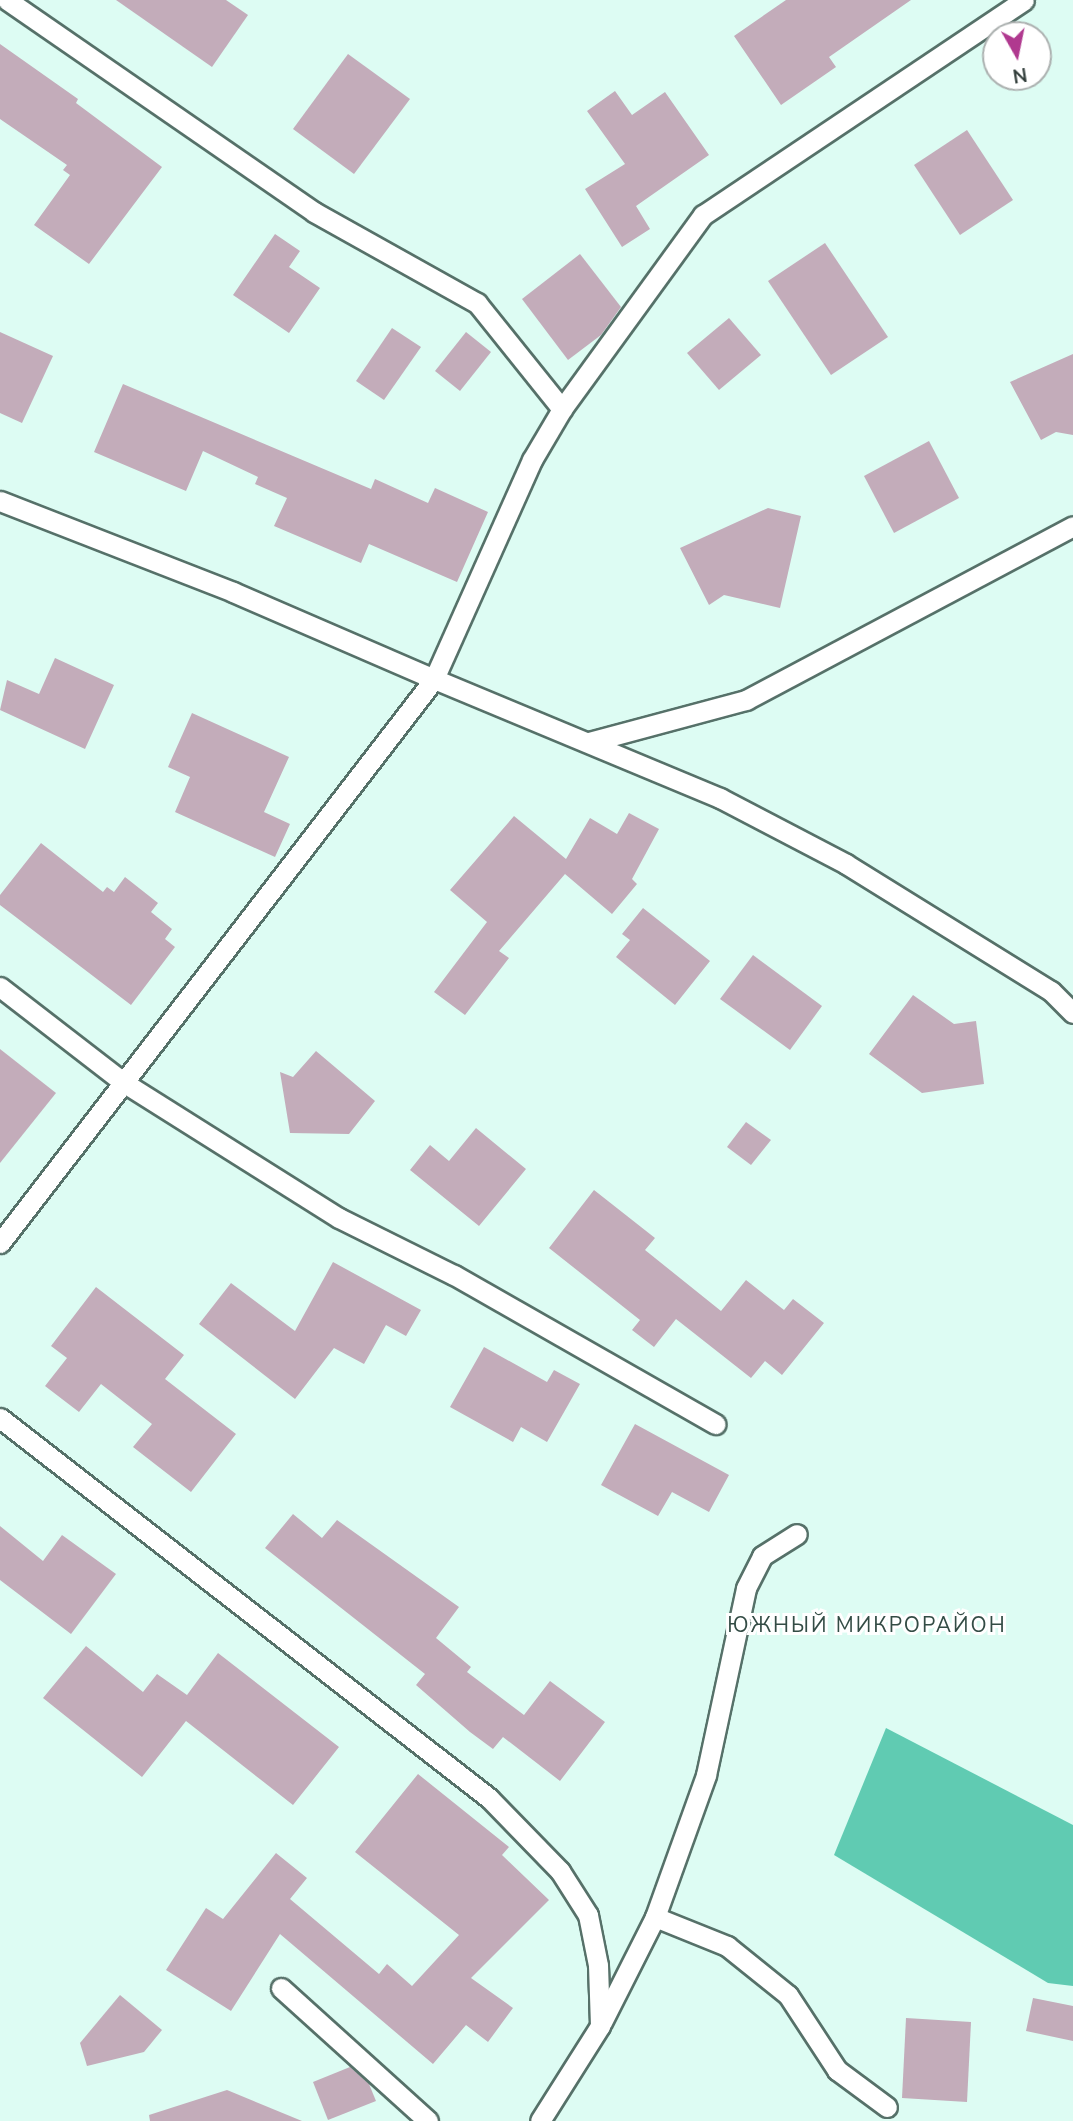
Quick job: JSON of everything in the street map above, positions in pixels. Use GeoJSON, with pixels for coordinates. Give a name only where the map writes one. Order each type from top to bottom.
{"type":"FeatureCollection","features":[{"type":"Feature","properties":{"kind":"lane"},"geometry":{"type":"LineString","coordinates":[[7,0],[314,212],[477,303],[562,409]]}},
{"type":"Feature","properties":{"kind":"lane"},"geometry":{"type":"LineString","coordinates":[[0,1243],[434,679],[531,460],[562,409],[703,215],[1024,0]]}},
{"type":"Feature","properties":{"kind":"lane"},"geometry":{"type":"LineString","coordinates":[[0,500],[233,592],[719,798],[846,864],[1051,990],[1073,1013]]}},
{"type":"Feature","properties":{"kind":"lane"},"geometry":{"type":"LineString","coordinates":[[589,742],[746,700],[1073,526]]}},
{"type":"Feature","properties":{"kind":"lane"},"geometry":{"type":"LineString","coordinates":[[0,987],[123,1082],[339,1218],[454,1275],[715,1424]]}},
{"type":"Feature","properties":{"kind":"lane"},"geometry":{"type":"LineString","coordinates":[[0,1418],[489,1798],[560,1871],[587,1915],[598,1965],[600,2026]]}},
{"type":"Feature","properties":{"kind":"lane"},"geometry":{"type":"LineString","coordinates":[[540,2121],[600,2026],[655,1917],[706,1775],[746,1588],[762,1556],[797,1534]]}},
{"type":"Feature","properties":{"kind":"lane"},"geometry":{"type":"LineString","coordinates":[[655,1917],[727,1946],[788,1995],[837,2070],[887,2107]]}},
{"type":"Feature","properties":{"kind":"lane"},"geometry":{"type":"LineString","coordinates":[[281,1988],[428,2121]]}},
{"type":"Feature","properties":{"kind":"green space"},"geometry":{"type":"Polygon","coordinates":[[[886,1728],[1073,1825],[1073,1986],[1048,1983],[834,1855],[886,1728]]]}},
{"type":"Feature","properties":{"kind":"building"},"geometry":{"type":"Polygon","coordinates":[[[116,0],[226,0],[248,15],[212,67],[116,0]]]}},
{"type":"Feature","properties":{"kind":"building"},"geometry":{"type":"Polygon","coordinates":[[[786,0],[911,0],[829,57],[836,67],[781,105],[734,36],[786,0]]]}},
{"type":"Feature","properties":{"kind":"building"},"geometry":{"type":"Polygon","coordinates":[[[0,44],[78,99],[76,103],[162,167],[89,264],[34,225],[70,175],[63,170],[67,165],[0,119],[0,44]]]}},
{"type":"Feature","properties":{"kind":"building"},"geometry":{"type":"Polygon","coordinates":[[[348,54],[410,99],[354,174],[293,129],[348,54]]]}},
{"type":"Feature","properties":{"kind":"building"},"geometry":{"type":"Polygon","coordinates":[[[615,91],[632,115],[665,92],[709,155],[636,206],[650,229],[622,247],[585,189],[625,164],[587,111],[615,91]]]}},
{"type":"Feature","properties":{"kind":"building"},"geometry":{"type":"Polygon","coordinates":[[[967,130],[1013,200],[960,235],[914,165],[967,130]]]}},
{"type":"Feature","properties":{"kind":"building"},"geometry":{"type":"Polygon","coordinates":[[[275,234],[300,251],[289,267],[320,288],[289,333],[233,295],[275,234]]]}},
{"type":"Feature","properties":{"kind":"building"},"geometry":{"type":"Polygon","coordinates":[[[825,243],[888,337],[831,375],[768,281],[825,243]]]}},
{"type":"Feature","properties":{"kind":"building"},"geometry":{"type":"Polygon","coordinates":[[[580,254],[621,307],[601,335],[568,360],[522,299],[580,254]]]}},
{"type":"Feature","properties":{"kind":"building"},"geometry":{"type":"Polygon","coordinates":[[[729,318],[761,355],[719,390],[687,353],[729,318]]]}},
{"type":"Feature","properties":{"kind":"building"},"geometry":{"type":"Polygon","coordinates":[[[392,328],[421,347],[384,400],[356,381],[392,328]]]}},
{"type":"Feature","properties":{"kind":"building"},"geometry":{"type":"Polygon","coordinates":[[[0,332],[53,356],[22,423],[0,413],[0,332]]]}},
{"type":"Feature","properties":{"kind":"building"},"geometry":{"type":"Polygon","coordinates":[[[466,332],[491,352],[460,391],[435,371],[466,332]]]}},
{"type":"Feature","properties":{"kind":"building"},"geometry":{"type":"Polygon","coordinates":[[[1073,354],[1073,435],[1056,432],[1041,440],[1010,382],[1073,354]]]}},
{"type":"Feature","properties":{"kind":"building"},"geometry":{"type":"Polygon","coordinates":[[[123,384],[371,489],[375,479],[428,503],[435,488],[488,512],[457,582],[369,544],[361,563],[274,526],[287,498],[255,484],[258,477],[203,451],[186,491],[94,452],[123,384]]]}},
{"type":"Feature","properties":{"kind":"building"},"geometry":{"type":"Polygon","coordinates":[[[929,441],[959,498],[894,533],[864,476],[929,441]]]}},
{"type":"Feature","properties":{"kind":"building"},"geometry":{"type":"Polygon","coordinates":[[[768,508],[801,516],[780,608],[724,595],[709,605],[680,548],[768,508]]]}},
{"type":"Feature","properties":{"kind":"building"},"geometry":{"type":"Polygon","coordinates":[[[55,658],[114,685],[85,749],[0,710],[7,680],[39,694],[55,658]]]}},
{"type":"Feature","properties":{"kind":"building"},"geometry":{"type":"Polygon","coordinates":[[[192,713],[289,757],[264,812],[290,824],[275,857],[175,812],[190,777],[168,767],[192,713]]]}},
{"type":"Feature","properties":{"kind":"building"},"geometry":{"type":"Polygon","coordinates":[[[629,813],[659,829],[632,879],[637,884],[612,914],[565,874],[499,951],[509,958],[465,1015],[434,992],[487,922],[450,890],[514,816],[566,859],[590,818],[617,834],[629,813]]]}},
{"type":"Feature","properties":{"kind":"building"},"geometry":{"type":"Polygon","coordinates":[[[41,843],[103,892],[107,887],[114,892],[125,877],[158,903],[151,912],[172,929],[165,939],[175,947],[131,1005],[0,905],[0,895],[41,843]]]}},
{"type":"Feature","properties":{"kind":"building"},"geometry":{"type":"Polygon","coordinates":[[[643,908],[710,961],[675,1005],[616,957],[630,940],[622,934],[643,908]]]}},
{"type":"Feature","properties":{"kind":"building"},"geometry":{"type":"Polygon","coordinates":[[[753,955],[822,1006],[790,1050],[720,999],[753,955]]]}},
{"type":"Feature","properties":{"kind":"building"},"geometry":{"type":"Polygon","coordinates":[[[913,995],[954,1024],[976,1021],[984,1084],[922,1093],[869,1054],[913,995]]]}},
{"type":"Feature","properties":{"kind":"building"},"geometry":{"type":"Polygon","coordinates":[[[0,1049],[56,1093],[0,1163],[0,1049]]]}},
{"type":"Feature","properties":{"kind":"building"},"geometry":{"type":"Polygon","coordinates":[[[316,1051],[375,1101],[349,1134],[290,1133],[280,1072],[293,1077],[316,1051]]]}},
{"type":"Feature","properties":{"kind":"building"},"geometry":{"type":"Polygon","coordinates":[[[746,1122],[771,1140],[751,1165],[727,1147],[746,1122]]]}},
{"type":"Feature","properties":{"kind":"building"},"geometry":{"type":"Polygon","coordinates":[[[476,1128],[526,1169],[479,1226],[410,1170],[430,1145],[449,1161],[476,1128]]]}},
{"type":"Feature","properties":{"kind":"building"},"geometry":{"type":"Polygon","coordinates":[[[594,1190],[655,1238],[645,1250],[721,1311],[746,1280],[784,1310],[793,1299],[824,1323],[782,1375],[765,1361],[751,1378],[676,1319],[654,1347],[632,1330],[640,1320],[549,1248],[594,1190]]]}},
{"type":"Feature","properties":{"kind":"building"},"geometry":{"type":"Polygon","coordinates":[[[333,1262],[421,1310],[406,1336],[386,1325],[364,1364],[334,1348],[295,1399],[199,1324],[231,1283],[295,1331],[333,1262]]]}},
{"type":"Feature","properties":{"kind":"building"},"geometry":{"type":"Polygon","coordinates":[[[96,1287],[184,1355],[165,1379],[236,1434],[191,1492],[133,1447],[152,1424],[101,1384],[79,1412],[45,1386],[67,1358],[51,1346],[96,1287]]]}},
{"type":"Feature","properties":{"kind":"building"},"geometry":{"type":"Polygon","coordinates":[[[484,1347],[547,1382],[554,1370],[580,1384],[547,1442],[521,1427],[513,1442],[450,1407],[484,1347]]]}},
{"type":"Feature","properties":{"kind":"building"},"geometry":{"type":"Polygon","coordinates":[[[635,1424],[729,1475],[709,1512],[672,1492],[658,1516],[601,1485],[635,1424]]]}},
{"type":"Feature","properties":{"kind":"building"},"geometry":{"type":"Polygon","coordinates":[[[293,1514],[322,1538],[337,1520],[459,1607],[436,1638],[471,1667],[467,1672],[524,1715],[550,1681],[605,1722],[560,1781],[503,1737],[493,1749],[470,1732],[416,1685],[425,1674],[265,1548],[293,1514]]]}},
{"type":"Feature","properties":{"kind":"building"},"geometry":{"type":"Polygon","coordinates":[[[0,1526],[43,1561],[62,1535],[116,1574],[71,1634],[0,1580],[0,1526]]]}},
{"type":"Feature","properties":{"kind":"building"},"geometry":{"type":"Polygon","coordinates":[[[86,1646],[143,1692],[157,1674],[187,1695],[218,1653],[339,1747],[293,1805],[186,1721],[142,1777],[43,1698],[86,1646]]]}},
{"type":"Feature","properties":{"kind":"building"},"geometry":{"type":"Polygon","coordinates":[[[418,1774],[509,1847],[502,1855],[549,1900],[471,1978],[513,2008],[488,2042],[466,2025],[433,2064],[280,1934],[231,2011],[166,1970],[206,1908],[223,1919],[276,1853],[307,1878],[290,1899],[379,1974],[387,1964],[412,1986],[459,1935],[355,1852],[418,1774]]]}},
{"type":"Feature","properties":{"kind":"building"},"geometry":{"type":"Polygon","coordinates":[[[120,1995],[162,2030],[144,2052],[87,2066],[80,2043],[120,1995]]]}},
{"type":"Feature","properties":{"kind":"building"},"geometry":{"type":"Polygon","coordinates":[[[1033,1998],[1073,2006],[1073,2041],[1026,2031],[1033,1998]]]}},
{"type":"Feature","properties":{"kind":"building"},"geometry":{"type":"Polygon","coordinates":[[[906,2018],[971,2022],[967,2102],[902,2098],[906,2018]]]}},
{"type":"Feature","properties":{"kind":"building"},"geometry":{"type":"Polygon","coordinates":[[[350,2067],[369,2084],[376,2101],[328,2120],[313,2082],[350,2067]]]}},
{"type":"Feature","properties":{"kind":"building"},"geometry":{"type":"Polygon","coordinates":[[[227,2090],[302,2121],[150,2121],[149,2115],[227,2090]]]}},
{"type":"Feature","properties":{"kind":"district","name":"ЮЖНЫЙ МИКРОРАЙОН"},"geometry":{"type":"Point","coordinates":[867,1625]}}]}
